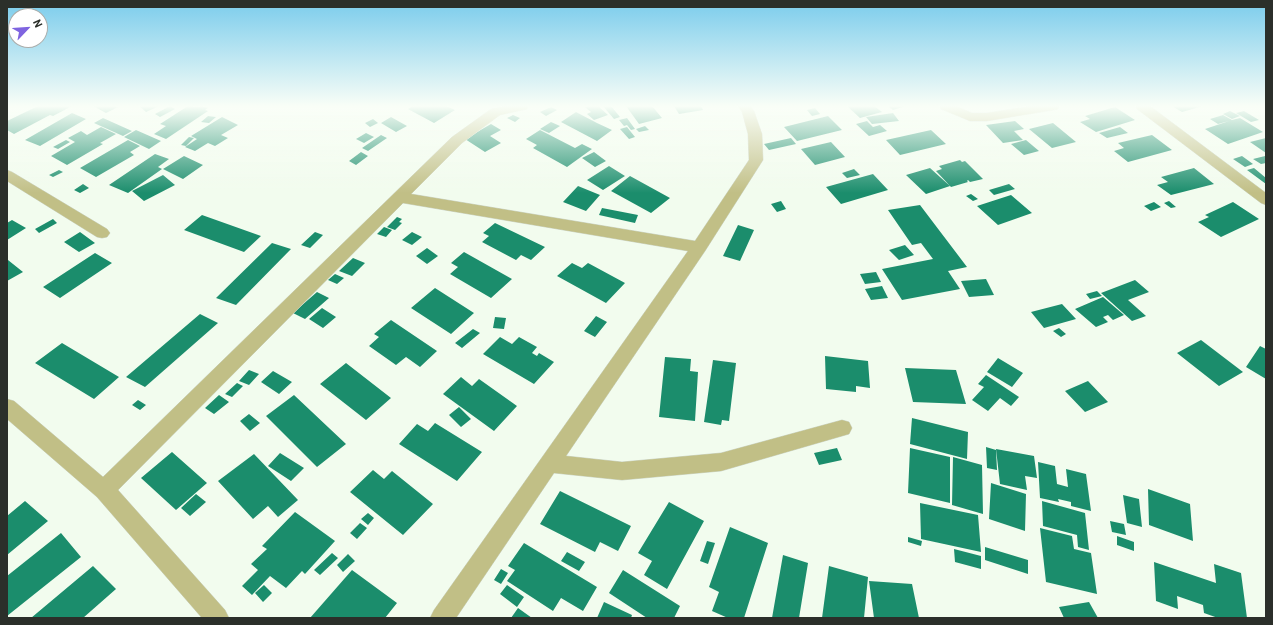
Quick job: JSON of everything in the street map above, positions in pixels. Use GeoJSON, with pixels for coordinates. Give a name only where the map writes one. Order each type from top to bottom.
{"type":"FeatureCollection","features":[{"type":"Feature","properties":{"kind":"street"},"geometry":{"type":"LineString","coordinates":[[104,490],[398,197],[463,135]]}},
{"type":"Feature","properties":{"kind":"street"},"geometry":{"type":"LineString","coordinates":[[442,618],[699,247],[756,160],[755,135]]}},
{"type":"Feature","properties":{"kind":"street"},"geometry":{"type":"LineString","coordinates":[[1180,135],[1266,200]]}},
{"type":"Feature","properties":{"kind":"street"},"geometry":{"type":"LineString","coordinates":[[7,175],[102,233]]}},
{"type":"Feature","properties":{"kind":"street"},"geometry":{"type":"LineString","coordinates":[[398,197],[699,247]]}},
{"type":"Feature","properties":{"kind":"street"},"geometry":{"type":"LineString","coordinates":[[7,407],[104,490],[217,618]]}},
{"type":"Feature","properties":{"kind":"street"},"geometry":{"type":"LineString","coordinates":[[549,463],[622,471],[720,462],[842,428]]}},
{"type":"Feature","properties":{"kind":"building"},"geometry":{"type":"Polygon","coordinates":[[[33,135],[58,135],[40,146],[25,140],[33,135]]]}},
{"type":"Feature","properties":{"kind":"building"},"geometry":{"type":"Polygon","coordinates":[[[73,135],[114,135],[100,143],[103,144],[67,165],[51,156],[75,142],[68,138],[73,135]]]}},
{"type":"Feature","properties":{"kind":"building"},"geometry":{"type":"Polygon","coordinates":[[[127,135],[148,135],[161,141],[149,149],[124,137],[127,135]]]}},
{"type":"Feature","properties":{"kind":"building"},"geometry":{"type":"Polygon","coordinates":[[[157,135],[172,135],[166,139],[157,135]]]}},
{"type":"Feature","properties":{"kind":"building"},"geometry":{"type":"Polygon","coordinates":[[[221,135],[228,138],[215,146],[208,143],[195,151],[185,147],[197,139],[191,136],[221,135]]]}},
{"type":"Feature","properties":{"kind":"building"},"geometry":{"type":"Polygon","coordinates":[[[362,135],[370,135],[374,137],[364,143],[356,139],[362,135]]]}},
{"type":"Feature","properties":{"kind":"building"},"geometry":{"type":"Polygon","coordinates":[[[381,135],[387,138],[368,151],[362,148],[381,135]]]}},
{"type":"Feature","properties":{"kind":"building"},"geometry":{"type":"Polygon","coordinates":[[[472,135],[492,135],[490,136],[501,143],[485,152],[465,139],[472,135]]]}},
{"type":"Feature","properties":{"kind":"building"},"geometry":{"type":"Polygon","coordinates":[[[532,135],[550,135],[575,148],[582,144],[592,149],[567,167],[533,148],[537,145],[526,139],[532,135]]]}},
{"type":"Feature","properties":{"kind":"building"},"geometry":{"type":"Polygon","coordinates":[[[586,135],[605,135],[597,141],[586,135]]]}},
{"type":"Feature","properties":{"kind":"building"},"geometry":{"type":"Polygon","coordinates":[[[626,135],[634,135],[635,137],[629,139],[626,135]]]}},
{"type":"Feature","properties":{"kind":"building"},"geometry":{"type":"Polygon","coordinates":[[[792,135],[821,135],[797,141],[792,135]]]}},
{"type":"Feature","properties":{"kind":"building"},"geometry":{"type":"Polygon","coordinates":[[[908,135],[937,135],[946,144],[900,155],[886,140],[908,135]]]}},
{"type":"Feature","properties":{"kind":"building"},"geometry":{"type":"Polygon","coordinates":[[[996,135],[1018,135],[1023,140],[1003,143],[996,135]]]}},
{"type":"Feature","properties":{"kind":"building"},"geometry":{"type":"Polygon","coordinates":[[[1036,135],[1068,135],[1076,142],[1052,148],[1036,135]]]}},
{"type":"Feature","properties":{"kind":"building"},"geometry":{"type":"Polygon","coordinates":[[[1102,135],[1119,135],[1107,138],[1102,135]]]}},
{"type":"Feature","properties":{"kind":"building"},"geometry":{"type":"Polygon","coordinates":[[[1152,135],[1172,150],[1128,162],[1114,151],[1124,148],[1118,143],[1152,135]]]}},
{"type":"Feature","properties":{"kind":"building"},"geometry":{"type":"Polygon","coordinates":[[[1214,135],[1254,135],[1228,144],[1214,135]]]}},
{"type":"Feature","properties":{"kind":"building"},"geometry":{"type":"Polygon","coordinates":[[[189,137],[194,138],[186,146],[181,145],[189,137]]]}},
{"type":"Feature","properties":{"kind":"building"},"geometry":{"type":"Polygon","coordinates":[[[791,138],[796,144],[769,150],[764,144],[791,138]]]}},
{"type":"Feature","properties":{"kind":"building"},"geometry":{"type":"Polygon","coordinates":[[[1266,138],[1266,153],[1250,142],[1266,138]]]}},
{"type":"Feature","properties":{"kind":"building"},"geometry":{"type":"Polygon","coordinates":[[[66,140],[70,142],[58,149],[53,147],[66,140]]]}},
{"type":"Feature","properties":{"kind":"building"},"geometry":{"type":"Polygon","coordinates":[[[128,140],[140,146],[130,152],[134,155],[96,177],[80,168],[128,140]]]}},
{"type":"Feature","properties":{"kind":"building"},"geometry":{"type":"Polygon","coordinates":[[[1026,140],[1039,151],[1024,155],[1011,144],[1026,140]]]}},
{"type":"Feature","properties":{"kind":"building"},"geometry":{"type":"Polygon","coordinates":[[[831,142],[845,157],[815,165],[801,149],[831,142]]]}},
{"type":"Feature","properties":{"kind":"building"},"geometry":{"type":"Polygon","coordinates":[[[361,152],[368,156],[356,165],[349,161],[361,152]]]}},
{"type":"Feature","properties":{"kind":"building"},"geometry":{"type":"Polygon","coordinates":[[[594,152],[606,161],[595,167],[582,158],[594,152]]]}},
{"type":"Feature","properties":{"kind":"building"},"geometry":{"type":"Polygon","coordinates":[[[155,154],[169,159],[158,167],[162,169],[128,193],[109,185],[155,154]]]}},
{"type":"Feature","properties":{"kind":"building"},"geometry":{"type":"Polygon","coordinates":[[[184,156],[203,165],[183,179],[163,169],[184,156]]]}},
{"type":"Feature","properties":{"kind":"building"},"geometry":{"type":"Polygon","coordinates":[[[1242,156],[1253,164],[1245,167],[1233,159],[1242,156]]]}},
{"type":"Feature","properties":{"kind":"building"},"geometry":{"type":"Polygon","coordinates":[[[1265,156],[1266,163],[1261,164],[1253,159],[1265,156]]]}},
{"type":"Feature","properties":{"kind":"building"},"geometry":{"type":"Polygon","coordinates":[[[960,160],[962,162],[965,161],[983,179],[970,182],[968,180],[968,182],[951,187],[936,171],[942,169],[939,166],[960,160]]]}},
{"type":"Feature","properties":{"kind":"building"},"geometry":{"type":"Polygon","coordinates":[[[609,166],[625,176],[603,190],[587,180],[609,166]]]}},
{"type":"Feature","properties":{"kind":"building"},"geometry":{"type":"Polygon","coordinates":[[[930,168],[950,186],[926,194],[906,175],[930,168]]]}},
{"type":"Feature","properties":{"kind":"building"},"geometry":{"type":"Polygon","coordinates":[[[1194,168],[1214,184],[1171,195],[1157,185],[1168,182],[1161,177],[1194,168]]]}},
{"type":"Feature","properties":{"kind":"building"},"geometry":{"type":"Polygon","coordinates":[[[1254,168],[1266,178],[1266,184],[1247,170],[1254,168]]]}},
{"type":"Feature","properties":{"kind":"building"},"geometry":{"type":"Polygon","coordinates":[[[854,169],[860,175],[847,178],[842,173],[854,169]]]}},
{"type":"Feature","properties":{"kind":"building"},"geometry":{"type":"Polygon","coordinates":[[[59,170],[63,172],[53,177],[49,175],[59,170]]]}},
{"type":"Feature","properties":{"kind":"building"},"geometry":{"type":"Polygon","coordinates":[[[873,174],[888,190],[841,204],[826,187],[873,174]]]}},
{"type":"Feature","properties":{"kind":"building"},"geometry":{"type":"Polygon","coordinates":[[[163,175],[175,185],[144,201],[132,191],[163,175]]]}},
{"type":"Feature","properties":{"kind":"building"},"geometry":{"type":"Polygon","coordinates":[[[630,176],[670,198],[651,213],[611,191],[630,176]]]}},
{"type":"Feature","properties":{"kind":"building"},"geometry":{"type":"Polygon","coordinates":[[[83,184],[89,188],[80,193],[74,190],[83,184]]]}},
{"type":"Feature","properties":{"kind":"building"},"geometry":{"type":"Polygon","coordinates":[[[1009,184],[1015,189],[994,195],[989,190],[1009,184]]]}},
{"type":"Feature","properties":{"kind":"building"},"geometry":{"type":"Polygon","coordinates":[[[578,186],[600,195],[586,211],[563,202],[578,186]]]}},
{"type":"Feature","properties":{"kind":"building"},"geometry":{"type":"Polygon","coordinates":[[[971,194],[978,199],[973,201],[966,196],[971,194]]]}},
{"type":"Feature","properties":{"kind":"building"},"geometry":{"type":"Polygon","coordinates":[[[1011,195],[1032,213],[998,225],[977,206],[1011,195]]]}},
{"type":"Feature","properties":{"kind":"building"},"geometry":{"type":"Polygon","coordinates":[[[781,201],[786,209],[777,212],[771,204],[781,201]]]}},
{"type":"Feature","properties":{"kind":"building"},"geometry":{"type":"Polygon","coordinates":[[[1169,201],[1176,207],[1171,208],[1164,203],[1169,201]]]}},
{"type":"Feature","properties":{"kind":"building"},"geometry":{"type":"Polygon","coordinates":[[[1154,202],[1161,207],[1151,211],[1144,206],[1154,202]]]}},
{"type":"Feature","properties":{"kind":"building"},"geometry":{"type":"Polygon","coordinates":[[[1233,202],[1259,219],[1221,237],[1198,222],[1209,217],[1205,215],[1233,202]]]}},
{"type":"Feature","properties":{"kind":"building"},"geometry":{"type":"Polygon","coordinates":[[[920,205],[967,267],[948,271],[960,289],[902,300],[882,269],[933,259],[921,243],[912,245],[888,210],[920,205]]]}},
{"type":"Feature","properties":{"kind":"building"},"geometry":{"type":"Polygon","coordinates":[[[602,208],[638,215],[635,223],[599,215],[602,208]]]}},
{"type":"Feature","properties":{"kind":"building"},"geometry":{"type":"Polygon","coordinates":[[[202,215],[261,236],[244,252],[184,230],[202,215]]]}},
{"type":"Feature","properties":{"kind":"building"},"geometry":{"type":"Polygon","coordinates":[[[397,217],[402,219],[399,222],[402,223],[395,230],[387,227],[397,217]]]}},
{"type":"Feature","properties":{"kind":"building"},"geometry":{"type":"Polygon","coordinates":[[[53,219],[57,223],[39,233],[35,229],[53,219]]]}},
{"type":"Feature","properties":{"kind":"building"},"geometry":{"type":"Polygon","coordinates":[[[12,220],[26,228],[7,240],[7,223],[12,220]]]}},
{"type":"Feature","properties":{"kind":"building"},"geometry":{"type":"Polygon","coordinates":[[[495,223],[545,247],[531,260],[521,255],[516,260],[482,242],[489,236],[483,233],[495,223]]]}},
{"type":"Feature","properties":{"kind":"building"},"geometry":{"type":"Polygon","coordinates":[[[738,225],[754,230],[740,261],[723,256],[738,225]]]}},
{"type":"Feature","properties":{"kind":"building"},"geometry":{"type":"Polygon","coordinates":[[[384,227],[392,230],[386,237],[377,234],[384,227]]]}},
{"type":"Feature","properties":{"kind":"building"},"geometry":{"type":"Polygon","coordinates":[[[80,232],[95,243],[79,252],[64,242],[80,232]]]}},
{"type":"Feature","properties":{"kind":"building"},"geometry":{"type":"Polygon","coordinates":[[[315,232],[323,235],[310,248],[301,245],[315,232]]]}},
{"type":"Feature","properties":{"kind":"building"},"geometry":{"type":"Polygon","coordinates":[[[412,232],[422,237],[412,245],[402,240],[412,232]]]}},
{"type":"Feature","properties":{"kind":"building"},"geometry":{"type":"Polygon","coordinates":[[[272,243],[291,249],[236,305],[216,298],[272,243]]]}},
{"type":"Feature","properties":{"kind":"building"},"geometry":{"type":"Polygon","coordinates":[[[905,245],[914,255],[899,260],[889,250],[905,245]]]}},
{"type":"Feature","properties":{"kind":"building"},"geometry":{"type":"Polygon","coordinates":[[[427,248],[438,256],[427,264],[416,256],[427,248]]]}},
{"type":"Feature","properties":{"kind":"building"},"geometry":{"type":"Polygon","coordinates":[[[464,252],[512,279],[491,298],[450,274],[458,267],[451,263],[464,252]]]}},
{"type":"Feature","properties":{"kind":"building"},"geometry":{"type":"Polygon","coordinates":[[[95,253],[112,263],[60,298],[43,287],[95,253]]]}},
{"type":"Feature","properties":{"kind":"building"},"geometry":{"type":"Polygon","coordinates":[[[353,258],[365,263],[352,276],[339,271],[353,258]]]}},
{"type":"Feature","properties":{"kind":"building"},"geometry":{"type":"Polygon","coordinates":[[[8,260],[23,272],[7,281],[7,261],[8,260]]]}},
{"type":"Feature","properties":{"kind":"building"},"geometry":{"type":"Polygon","coordinates":[[[572,263],[582,268],[588,263],[625,283],[606,303],[557,276],[572,263]]]}},
{"type":"Feature","properties":{"kind":"building"},"geometry":{"type":"Polygon","coordinates":[[[876,272],[881,282],[865,284],[860,274],[876,272]]]}},
{"type":"Feature","properties":{"kind":"building"},"geometry":{"type":"Polygon","coordinates":[[[335,274],[344,278],[337,284],[328,280],[335,274]]]}},
{"type":"Feature","properties":{"kind":"building"},"geometry":{"type":"Polygon","coordinates":[[[986,279],[994,295],[969,297],[961,281],[986,279]]]}},
{"type":"Feature","properties":{"kind":"building"},"geometry":{"type":"Polygon","coordinates":[[[1135,280],[1149,292],[1128,300],[1146,316],[1132,321],[1101,293],[1135,280]]]}},
{"type":"Feature","properties":{"kind":"building"},"geometry":{"type":"Polygon","coordinates":[[[882,286],[888,298],[871,300],[865,289],[882,286]]]}},
{"type":"Feature","properties":{"kind":"building"},"geometry":{"type":"Polygon","coordinates":[[[435,288],[474,313],[451,334],[411,308],[435,288]]]}},
{"type":"Feature","properties":{"kind":"building"},"geometry":{"type":"Polygon","coordinates":[[[1097,291],[1102,296],[1090,299],[1086,294],[1097,291]]]}},
{"type":"Feature","properties":{"kind":"building"},"geometry":{"type":"Polygon","coordinates":[[[317,292],[329,298],[305,319],[293,313],[317,292]]]}},
{"type":"Feature","properties":{"kind":"building"},"geometry":{"type":"Polygon","coordinates":[[[1103,297],[1124,315],[1113,320],[1108,315],[1103,317],[1108,322],[1096,327],[1075,309],[1103,297]]]}},
{"type":"Feature","properties":{"kind":"building"},"geometry":{"type":"Polygon","coordinates":[[[1062,304],[1076,319],[1044,328],[1031,312],[1062,304]]]}},
{"type":"Feature","properties":{"kind":"building"},"geometry":{"type":"Polygon","coordinates":[[[322,308],[336,317],[323,328],[309,319],[322,308]]]}},
{"type":"Feature","properties":{"kind":"building"},"geometry":{"type":"Polygon","coordinates":[[[200,314],[218,323],[145,387],[126,377],[200,314]]]}},
{"type":"Feature","properties":{"kind":"building"},"geometry":{"type":"Polygon","coordinates":[[[596,316],[607,322],[595,337],[584,331],[596,316]]]}},
{"type":"Feature","properties":{"kind":"building"},"geometry":{"type":"Polygon","coordinates":[[[495,317],[506,318],[504,329],[493,328],[495,317]]]}},
{"type":"Feature","properties":{"kind":"building"},"geometry":{"type":"Polygon","coordinates":[[[391,320],[437,351],[420,367],[406,357],[396,365],[369,346],[379,337],[374,334],[391,320]]]}},
{"type":"Feature","properties":{"kind":"building"},"geometry":{"type":"Polygon","coordinates":[[[1059,328],[1066,334],[1061,337],[1053,331],[1059,328]]]}},
{"type":"Feature","properties":{"kind":"building"},"geometry":{"type":"Polygon","coordinates":[[[473,329],[480,333],[462,348],[455,343],[473,329]]]}},
{"type":"Feature","properties":{"kind":"building"},"geometry":{"type":"Polygon","coordinates":[[[500,337],[512,344],[519,337],[537,347],[532,353],[537,356],[539,353],[554,362],[534,384],[483,354],[500,337]]]}},
{"type":"Feature","properties":{"kind":"building"},"geometry":{"type":"Polygon","coordinates":[[[1201,340],[1243,372],[1219,386],[1177,353],[1201,340]]]}},
{"type":"Feature","properties":{"kind":"building"},"geometry":{"type":"Polygon","coordinates":[[[62,343],[119,377],[94,399],[35,363],[62,343]]]}},
{"type":"Feature","properties":{"kind":"building"},"geometry":{"type":"Polygon","coordinates":[[[1260,346],[1266,349],[1266,379],[1246,367],[1260,346]]]}},
{"type":"Feature","properties":{"kind":"building"},"geometry":{"type":"Polygon","coordinates":[[[825,356],[868,361],[870,388],[856,386],[856,392],[826,389],[825,356]]]}},
{"type":"Feature","properties":{"kind":"building"},"geometry":{"type":"Polygon","coordinates":[[[665,357],[691,359],[690,371],[698,372],[695,421],[659,417],[665,357]]]}},
{"type":"Feature","properties":{"kind":"building"},"geometry":{"type":"Polygon","coordinates":[[[998,358],[1023,373],[1012,387],[987,372],[998,358]]]}},
{"type":"Feature","properties":{"kind":"building"},"geometry":{"type":"Polygon","coordinates":[[[713,360],[736,363],[729,421],[722,420],[721,425],[704,422],[713,360]]]}},
{"type":"Feature","properties":{"kind":"building"},"geometry":{"type":"Polygon","coordinates":[[[346,363],[391,398],[366,420],[320,384],[346,363]]]}},
{"type":"Feature","properties":{"kind":"building"},"geometry":{"type":"Polygon","coordinates":[[[905,368],[956,370],[966,404],[913,402],[905,368]]]}},
{"type":"Feature","properties":{"kind":"building"},"geometry":{"type":"Polygon","coordinates":[[[249,370],[259,374],[249,385],[239,381],[249,370]]]}},
{"type":"Feature","properties":{"kind":"building"},"geometry":{"type":"Polygon","coordinates":[[[273,371],[292,382],[279,394],[261,382],[273,371]]]}},
{"type":"Feature","properties":{"kind":"building"},"geometry":{"type":"Polygon","coordinates":[[[986,375],[1019,397],[1011,406],[1000,398],[988,411],[972,400],[984,387],[978,384],[986,375]]]}},
{"type":"Feature","properties":{"kind":"building"},"geometry":{"type":"Polygon","coordinates":[[[461,377],[472,386],[479,379],[517,406],[494,431],[443,394],[461,377]]]}},
{"type":"Feature","properties":{"kind":"building"},"geometry":{"type":"Polygon","coordinates":[[[1088,381],[1108,402],[1085,412],[1065,391],[1088,381]]]}},
{"type":"Feature","properties":{"kind":"building"},"geometry":{"type":"Polygon","coordinates":[[[237,383],[243,386],[232,397],[225,394],[237,383]]]}},
{"type":"Feature","properties":{"kind":"building"},"geometry":{"type":"Polygon","coordinates":[[[219,395],[229,402],[214,414],[205,408],[219,395]]]}},
{"type":"Feature","properties":{"kind":"building"},"geometry":{"type":"Polygon","coordinates":[[[294,395],[346,444],[317,467],[266,416],[294,395]]]}},
{"type":"Feature","properties":{"kind":"building"},"geometry":{"type":"Polygon","coordinates":[[[138,400],[146,405],[140,410],[132,405],[138,400]]]}},
{"type":"Feature","properties":{"kind":"building"},"geometry":{"type":"Polygon","coordinates":[[[459,407],[471,419],[461,427],[449,415],[459,407]]]}},
{"type":"Feature","properties":{"kind":"building"},"geometry":{"type":"Polygon","coordinates":[[[249,414],[260,423],[250,431],[240,421],[249,414]]]}},
{"type":"Feature","properties":{"kind":"building"},"geometry":{"type":"Polygon","coordinates":[[[912,418],[968,432],[967,459],[910,444],[912,418]]]}},
{"type":"Feature","properties":{"kind":"building"},"geometry":{"type":"Polygon","coordinates":[[[435,423],[482,452],[457,481],[399,444],[417,424],[428,431],[435,423]]]}},
{"type":"Feature","properties":{"kind":"building"},"geometry":{"type":"Polygon","coordinates":[[[986,447],[996,450],[997,470],[987,468],[986,447]]]}},
{"type":"Feature","properties":{"kind":"building"},"geometry":{"type":"Polygon","coordinates":[[[837,448],[842,460],[819,465],[814,453],[837,448]]]}},
{"type":"Feature","properties":{"kind":"building"},"geometry":{"type":"Polygon","coordinates":[[[910,448],[950,457],[950,503],[908,493],[910,448]]]}},
{"type":"Feature","properties":{"kind":"building"},"geometry":{"type":"Polygon","coordinates":[[[996,449],[1034,456],[1037,478],[1025,476],[1027,490],[1000,484],[996,449]]]}},
{"type":"Feature","properties":{"kind":"building"},"geometry":{"type":"Polygon","coordinates":[[[172,452],[207,483],[176,510],[141,478],[172,452]]]}},
{"type":"Feature","properties":{"kind":"building"},"geometry":{"type":"Polygon","coordinates":[[[280,453],[304,468],[291,481],[268,466],[280,453]]]}},
{"type":"Feature","properties":{"kind":"building"},"geometry":{"type":"Polygon","coordinates":[[[254,454],[298,500],[278,517],[268,506],[253,519],[218,481],[254,454]]]}},
{"type":"Feature","properties":{"kind":"building"},"geometry":{"type":"Polygon","coordinates":[[[953,457],[982,465],[983,514],[952,505],[953,457]]]}},
{"type":"Feature","properties":{"kind":"building"},"geometry":{"type":"Polygon","coordinates":[[[1038,462],[1055,466],[1057,484],[1068,487],[1066,469],[1086,474],[1091,511],[1071,506],[1071,502],[1058,499],[1059,502],[1040,498],[1038,462]]]}},
{"type":"Feature","properties":{"kind":"building"},"geometry":{"type":"Polygon","coordinates":[[[373,470],[384,479],[392,471],[433,504],[403,535],[350,492],[373,470]]]}},
{"type":"Feature","properties":{"kind":"building"},"geometry":{"type":"Polygon","coordinates":[[[991,483],[1026,494],[1025,531],[989,519],[991,483]]]}},
{"type":"Feature","properties":{"kind":"building"},"geometry":{"type":"Polygon","coordinates":[[[1148,489],[1190,504],[1193,541],[1149,525],[1148,489]]]}},
{"type":"Feature","properties":{"kind":"building"},"geometry":{"type":"Polygon","coordinates":[[[560,491],[631,526],[618,551],[600,542],[595,552],[540,524],[560,491]]]}},
{"type":"Feature","properties":{"kind":"building"},"geometry":{"type":"Polygon","coordinates":[[[196,494],[206,502],[190,516],[181,508],[196,494]]]}},
{"type":"Feature","properties":{"kind":"building"},"geometry":{"type":"Polygon","coordinates":[[[1123,495],[1139,499],[1142,527],[1127,523],[1123,495]]]}},
{"type":"Feature","properties":{"kind":"building"},"geometry":{"type":"Polygon","coordinates":[[[25,501],[48,521],[7,555],[7,516],[25,501]]]}},
{"type":"Feature","properties":{"kind":"building"},"geometry":{"type":"Polygon","coordinates":[[[1042,501],[1085,513],[1089,550],[1078,547],[1077,535],[1043,526],[1042,501]]]}},
{"type":"Feature","properties":{"kind":"building"},"geometry":{"type":"Polygon","coordinates":[[[669,502],[704,521],[667,589],[644,575],[652,561],[638,553],[669,502]]]}},
{"type":"Feature","properties":{"kind":"building"},"geometry":{"type":"Polygon","coordinates":[[[920,503],[978,515],[981,552],[921,539],[920,503]]]}},
{"type":"Feature","properties":{"kind":"building"},"geometry":{"type":"Polygon","coordinates":[[[295,512],[335,541],[305,574],[302,571],[286,588],[270,576],[252,595],[242,586],[258,570],[251,564],[267,549],[262,546],[295,512]]]}},
{"type":"Feature","properties":{"kind":"building"},"geometry":{"type":"Polygon","coordinates":[[[368,513],[374,518],[368,525],[361,519],[368,513]]]}},
{"type":"Feature","properties":{"kind":"building"},"geometry":{"type":"Polygon","coordinates":[[[1110,521],[1124,524],[1126,535],[1112,532],[1110,521]]]}},
{"type":"Feature","properties":{"kind":"building"},"geometry":{"type":"Polygon","coordinates":[[[360,523],[367,528],[357,539],[350,533],[360,523]]]}},
{"type":"Feature","properties":{"kind":"building"},"geometry":{"type":"Polygon","coordinates":[[[730,527],[768,543],[744,618],[728,618],[712,611],[719,592],[709,587],[730,527]]]}},
{"type":"Feature","properties":{"kind":"building"},"geometry":{"type":"Polygon","coordinates":[[[1040,528],[1072,536],[1074,549],[1091,553],[1097,594],[1046,582],[1040,528]]]}},
{"type":"Feature","properties":{"kind":"building"},"geometry":{"type":"Polygon","coordinates":[[[61,533],[81,557],[7,616],[7,576],[61,533]]]}},
{"type":"Feature","properties":{"kind":"building"},"geometry":{"type":"Polygon","coordinates":[[[1117,536],[1134,542],[1134,551],[1117,545],[1117,536]]]}},
{"type":"Feature","properties":{"kind":"building"},"geometry":{"type":"Polygon","coordinates":[[[908,537],[922,541],[921,546],[908,542],[908,537]]]}},
{"type":"Feature","properties":{"kind":"building"},"geometry":{"type":"Polygon","coordinates":[[[707,541],[715,543],[708,564],[700,561],[707,541]]]}},
{"type":"Feature","properties":{"kind":"building"},"geometry":{"type":"Polygon","coordinates":[[[524,543],[597,587],[583,611],[561,598],[553,611],[507,581],[515,570],[508,566],[524,543]]]}},
{"type":"Feature","properties":{"kind":"building"},"geometry":{"type":"Polygon","coordinates":[[[985,547],[1028,560],[1028,574],[985,560],[985,547]]]}},
{"type":"Feature","properties":{"kind":"building"},"geometry":{"type":"Polygon","coordinates":[[[954,549],[981,556],[981,569],[955,562],[954,549]]]}},
{"type":"Feature","properties":{"kind":"building"},"geometry":{"type":"Polygon","coordinates":[[[567,552],[585,562],[579,571],[561,561],[567,552]]]}},
{"type":"Feature","properties":{"kind":"building"},"geometry":{"type":"Polygon","coordinates":[[[332,553],[338,558],[320,575],[314,570],[332,553]]]}},
{"type":"Feature","properties":{"kind":"building"},"geometry":{"type":"Polygon","coordinates":[[[348,554],[355,561],[343,572],[337,565],[348,554]]]}},
{"type":"Feature","properties":{"kind":"building"},"geometry":{"type":"Polygon","coordinates":[[[783,555],[808,563],[799,618],[772,618],[783,555]]]}},
{"type":"Feature","properties":{"kind":"building"},"geometry":{"type":"Polygon","coordinates":[[[1154,562],[1216,583],[1214,564],[1241,573],[1247,618],[1218,618],[1204,613],[1203,605],[1177,596],[1178,609],[1156,601],[1154,562]]]}},
{"type":"Feature","properties":{"kind":"building"},"geometry":{"type":"Polygon","coordinates":[[[93,566],[116,589],[83,618],[31,618],[93,566]]]}},
{"type":"Feature","properties":{"kind":"building"},"geometry":{"type":"Polygon","coordinates":[[[829,566],[868,577],[864,618],[822,618],[829,566]]]}},
{"type":"Feature","properties":{"kind":"building"},"geometry":{"type":"Polygon","coordinates":[[[501,569],[508,573],[501,584],[494,580],[501,569]]]}},
{"type":"Feature","properties":{"kind":"building"},"geometry":{"type":"Polygon","coordinates":[[[352,570],[397,603],[385,618],[310,618],[352,570]]]}},
{"type":"Feature","properties":{"kind":"building"},"geometry":{"type":"Polygon","coordinates":[[[623,570],[680,606],[674,618],[647,618],[609,593],[623,570]]]}},
{"type":"Feature","properties":{"kind":"building"},"geometry":{"type":"Polygon","coordinates":[[[869,581],[912,584],[919,618],[874,618],[869,581]]]}},
{"type":"Feature","properties":{"kind":"building"},"geometry":{"type":"Polygon","coordinates":[[[264,585],[272,593],[263,602],[255,593],[264,585]]]}},
{"type":"Feature","properties":{"kind":"building"},"geometry":{"type":"Polygon","coordinates":[[[507,585],[524,597],[517,607],[500,594],[507,585]]]}},
{"type":"Feature","properties":{"kind":"building"},"geometry":{"type":"Polygon","coordinates":[[[604,602],[632,615],[631,618],[597,618],[604,602]]]}},
{"type":"Feature","properties":{"kind":"building"},"geometry":{"type":"Polygon","coordinates":[[[1089,602],[1098,618],[1064,618],[1059,607],[1089,602]]]}},
{"type":"Feature","properties":{"kind":"building"},"geometry":{"type":"Polygon","coordinates":[[[518,608],[532,618],[511,618],[518,608]]]}}]}
